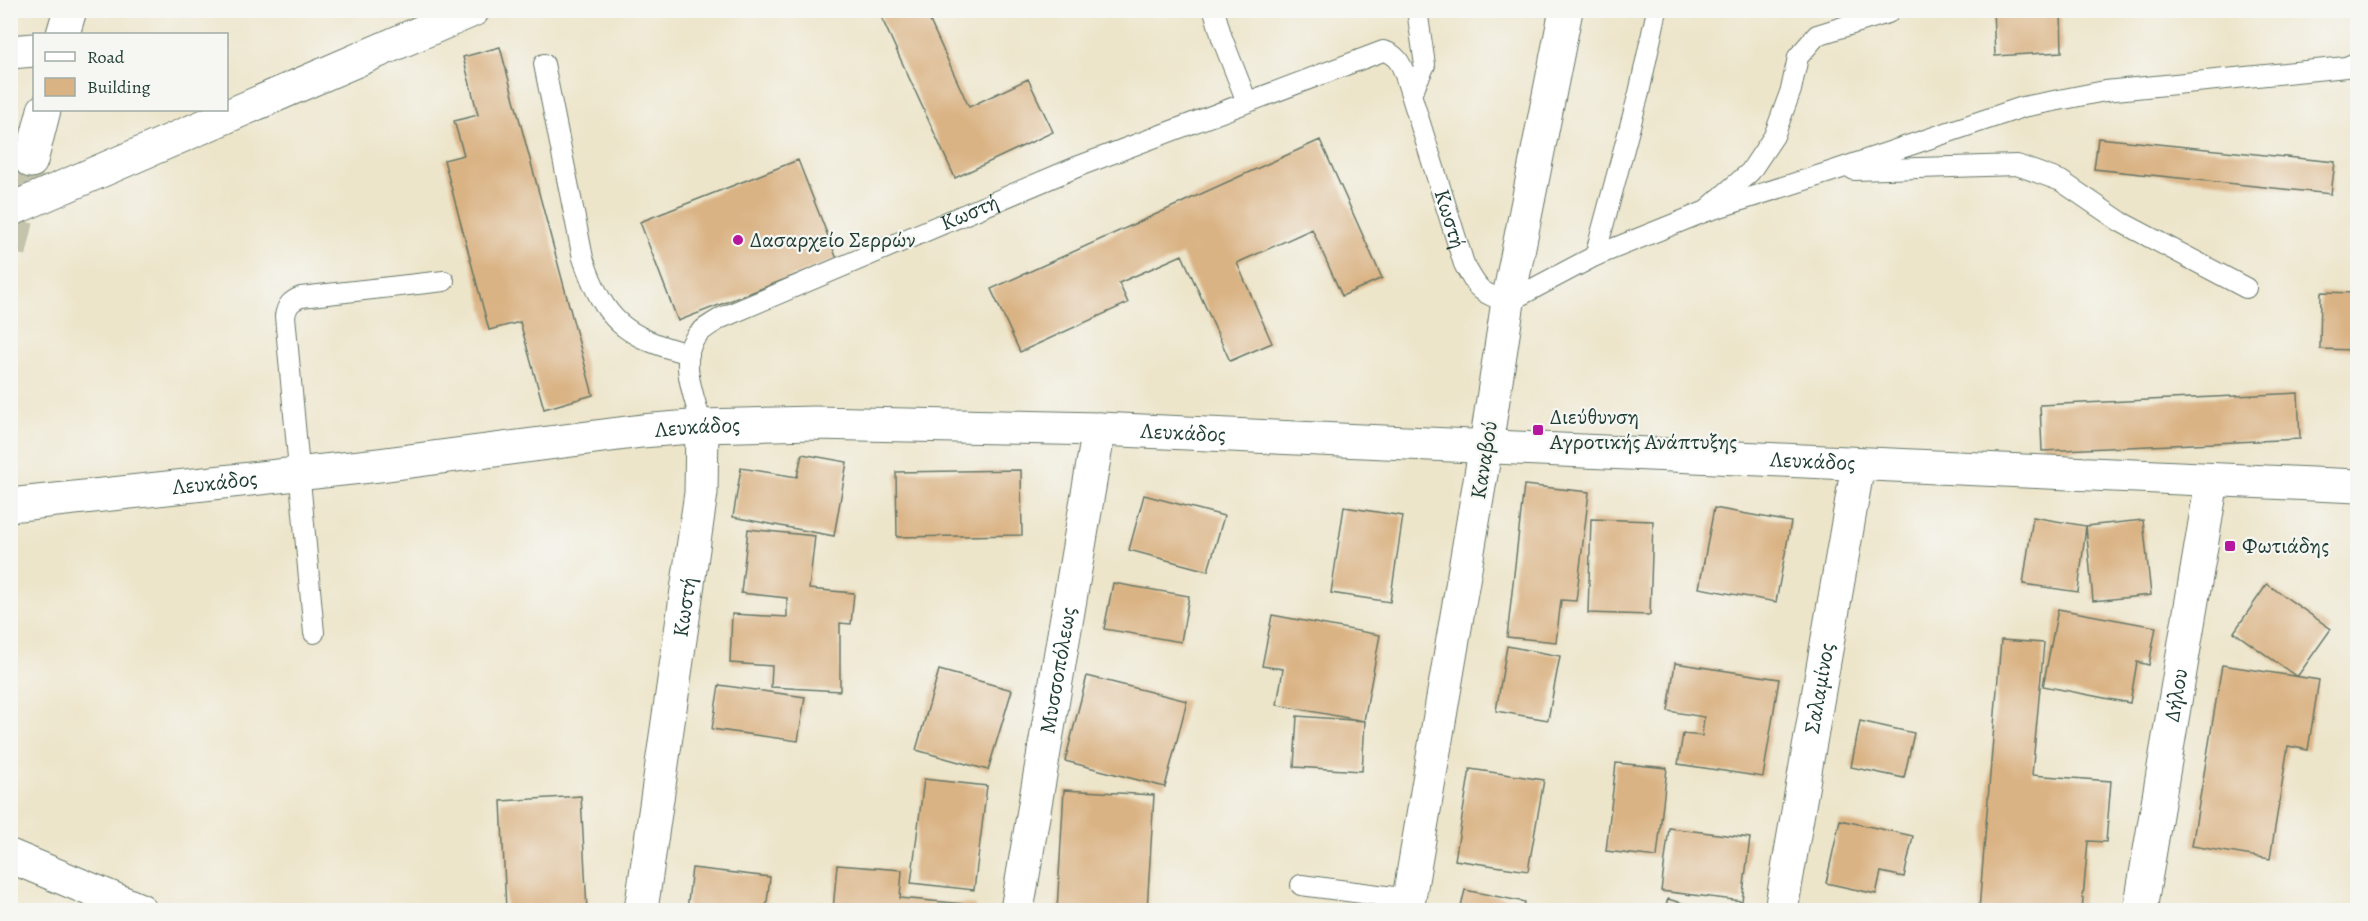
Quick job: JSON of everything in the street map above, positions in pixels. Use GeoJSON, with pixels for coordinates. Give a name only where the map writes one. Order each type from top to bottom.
{"type":"FeatureCollection","features":[{"type":"Feature","properties":{"kind":"street"},"geometry":{"type":"LineString","coordinates":[[63,33],[70,10]]}},
{"type":"Feature","properties":{"kind":"street"},"geometry":{"type":"LineString","coordinates":[[10,210],[473,10]]}},
{"type":"Feature","properties":{"kind":"street","name":"Καναβού"},"geometry":{"type":"LineString","coordinates":[[1408,905],[1508,302],[1566,10]]}},
{"type":"Feature","properties":{"kind":"street"},"geometry":{"type":"LineString","coordinates":[[10,52],[33,50]]}},
{"type":"Feature","properties":{"kind":"street"},"geometry":{"type":"LineString","coordinates":[[31,161],[44,111]]}},
{"type":"Feature","properties":{"kind":"street","name":"Λευκάδος"},"geometry":{"type":"LineString","coordinates":[[10,505],[300,473],[642,431],[702,426],[813,423],[1099,429],[2358,486]]}},
{"type":"Feature","properties":{"kind":"street","name":"Κωστή"},"geometry":{"type":"LineString","coordinates":[[641,910],[701,493],[702,426]]}},
{"type":"Feature","properties":{"kind":"street","name":"Μυσσοπόλεως"},"geometry":{"type":"LineString","coordinates":[[1017,910],[1099,429]]}},
{"type":"Feature","properties":{"kind":"street","name":"Σαλαμίνος"},"geometry":{"type":"LineString","coordinates":[[1781,910],[1858,465]]}},
{"type":"Feature","properties":{"kind":"street","name":"Δήλου"},"geometry":{"type":"LineString","coordinates":[[2140,910],[2212,481]]}},
{"type":"Feature","properties":{"kind":"street"},"geometry":{"type":"LineString","coordinates":[[10,856],[140,910]]}},
{"type":"Feature","properties":{"kind":"lane"},"geometry":{"type":"LineString","coordinates":[[1214,10],[1222,38],[1247,102]]}},
{"type":"Feature","properties":{"kind":"lane"},"geometry":{"type":"LineString","coordinates":[[1411,94],[1425,65],[1418,10]]}},
{"type":"Feature","properties":{"kind":"lane"},"geometry":{"type":"LineString","coordinates":[[1595,256],[1639,93],[1658,10]]}},
{"type":"Feature","properties":{"kind":"lane"},"geometry":{"type":"LineString","coordinates":[[1704,212],[1750,172],[1774,135],[1791,90],[1798,57],[1817,35],[1888,13]]}},
{"type":"Feature","properties":{"kind":"lane","name":"Κωστή"},"geometry":{"type":"LineString","coordinates":[[702,426],[691,383],[689,354],[700,332],[721,318],[1079,166],[1383,51],[1390,53],[1401,65],[1464,264],[1483,293],[1508,302]]}},
{"type":"Feature","properties":{"kind":"lane"},"geometry":{"type":"LineString","coordinates":[[1508,302],[1595,256],[1704,212],[2023,107],[2105,91],[2346,67],[2358,63]]}},
{"type":"Feature","properties":{"kind":"lane"},"geometry":{"type":"LineString","coordinates":[[544,64],[584,258],[592,282],[612,317],[627,331],[657,345],[689,354]]}},
{"type":"Feature","properties":{"kind":"lane"},"geometry":{"type":"LineString","coordinates":[[1833,171],[2017,165],[2061,182],[2121,222],[2246,288]]}},
{"type":"Feature","properties":{"kind":"lane"},"geometry":{"type":"LineString","coordinates":[[314,633],[285,316],[287,307],[292,300],[301,297],[444,281]]}},
{"type":"Feature","properties":{"kind":"lane"},"geometry":{"type":"LineString","coordinates":[[1301,885],[1408,905]]}},
{"type":"Feature","properties":{"kind":"building"},"geometry":{"type":"Polygon","coordinates":[[[878,10],[925,10],[969,107],[1028,79],[1053,132],[955,178],[878,10]]]}},
{"type":"Feature","properties":{"kind":"building"},"geometry":{"type":"Polygon","coordinates":[[[1993,10],[2061,10],[2062,52],[1995,56],[1993,10]]]}},
{"type":"Feature","properties":{"kind":"building"},"geometry":{"type":"Polygon","coordinates":[[[500,47],[593,395],[544,409],[520,322],[489,330],[444,160],[464,155],[454,121],[478,115],[463,57],[500,47]]]}},
{"type":"Feature","properties":{"kind":"building"},"geometry":{"type":"Polygon","coordinates":[[[2098,138],[2335,162],[2331,194],[2094,169],[2098,138]]]}},
{"type":"Feature","properties":{"kind":"building"},"geometry":{"type":"Polygon","coordinates":[[[1320,140],[1382,278],[1342,296],[1312,229],[1237,263],[1272,343],[1230,361],[1182,255],[1119,283],[1128,303],[1020,352],[991,289],[1320,140]]]}},
{"type":"Feature","properties":{"kind":"building","name":"Δασαρχείο Σερρών"},"geometry":{"type":"Polygon","coordinates":[[[798,160],[837,259],[678,321],[640,222],[798,160]]]}},
{"type":"Feature","properties":{"kind":"building"},"geometry":{"type":"Polygon","coordinates":[[[2321,292],[2356,293],[2355,350],[2320,349],[2321,292]]]}},
{"type":"Feature","properties":{"kind":"building"},"geometry":{"type":"Polygon","coordinates":[[[2298,393],[2300,439],[2042,451],[2040,405],[2298,393]]]}},
{"type":"Feature","properties":{"kind":"building"},"geometry":{"type":"Polygon","coordinates":[[[802,454],[847,462],[834,536],[733,517],[741,468],[797,477],[802,454]]]}},
{"type":"Feature","properties":{"kind":"building"},"geometry":{"type":"Polygon","coordinates":[[[1021,470],[1022,535],[897,537],[896,472],[1021,470]]]}},
{"type":"Feature","properties":{"kind":"building"},"geometry":{"type":"Polygon","coordinates":[[[1524,485],[1589,492],[1576,601],[1561,600],[1556,642],[1507,637],[1524,485]]]}},
{"type":"Feature","properties":{"kind":"building"},"geometry":{"type":"Polygon","coordinates":[[[1144,495],[1224,516],[1208,571],[1129,550],[1144,495]]]}},
{"type":"Feature","properties":{"kind":"building"},"geometry":{"type":"Polygon","coordinates":[[[1344,507],[1403,516],[1390,602],[1331,593],[1344,507]]]}},
{"type":"Feature","properties":{"kind":"building"},"geometry":{"type":"Polygon","coordinates":[[[1714,508],[1791,522],[1776,602],[1699,588],[1714,508]]]}},
{"type":"Feature","properties":{"kind":"building"},"geometry":{"type":"Polygon","coordinates":[[[2033,517],[2086,526],[2078,592],[2023,584],[2033,517]]]}},
{"type":"Feature","properties":{"kind":"building"},"geometry":{"type":"Polygon","coordinates":[[[1591,519],[1653,521],[1650,615],[1588,613],[1591,519]]]}},
{"type":"Feature","properties":{"kind":"building"},"geometry":{"type":"Polygon","coordinates":[[[2143,520],[2151,595],[2093,601],[2086,526],[2143,520]]]}},
{"type":"Feature","properties":{"kind":"building"},"geometry":{"type":"Polygon","coordinates":[[[748,529],[815,536],[809,589],[854,593],[851,624],[840,623],[840,691],[771,687],[772,666],[730,663],[732,614],[787,617],[787,598],[741,593],[748,529]]]}},
{"type":"Feature","properties":{"kind":"building"},"geometry":{"type":"Polygon","coordinates":[[[1113,583],[1189,596],[1181,642],[1104,629],[1113,583]]]}},
{"type":"Feature","properties":{"kind":"building"},"geometry":{"type":"Polygon","coordinates":[[[2267,584],[2331,629],[2297,677],[2234,632],[2267,584]]]}},
{"type":"Feature","properties":{"kind":"building"},"geometry":{"type":"Polygon","coordinates":[[[2058,609],[2156,627],[2149,665],[2137,662],[2130,703],[2043,686],[2058,609]]]}},
{"type":"Feature","properties":{"kind":"building"},"geometry":{"type":"Polygon","coordinates":[[[1272,615],[1380,635],[1364,721],[1277,705],[1283,669],[1262,666],[1272,615]]]}},
{"type":"Feature","properties":{"kind":"building"},"geometry":{"type":"Polygon","coordinates":[[[2001,640],[2044,643],[2032,775],[2111,781],[2106,842],[2088,841],[2082,910],[1979,910],[2001,640]]]}},
{"type":"Feature","properties":{"kind":"building"},"geometry":{"type":"Polygon","coordinates":[[[1507,646],[1560,656],[1548,720],[1496,711],[1507,646]]]}},
{"type":"Feature","properties":{"kind":"building"},"geometry":{"type":"Polygon","coordinates":[[[1675,663],[1779,679],[1763,777],[1678,764],[1683,734],[1702,736],[1704,717],[1668,711],[1675,663]]]}},
{"type":"Feature","properties":{"kind":"building"},"geometry":{"type":"Polygon","coordinates":[[[2222,665],[2319,680],[2308,750],[2288,746],[2270,859],[2192,846],[2222,665]]]}},
{"type":"Feature","properties":{"kind":"building"},"geometry":{"type":"Polygon","coordinates":[[[939,670],[1012,690],[988,770],[916,750],[939,670]]]}},
{"type":"Feature","properties":{"kind":"building"},"geometry":{"type":"Polygon","coordinates":[[[1087,676],[1187,701],[1165,787],[1065,761],[1087,676]]]}},
{"type":"Feature","properties":{"kind":"building"},"geometry":{"type":"Polygon","coordinates":[[[719,685],[805,697],[798,741],[712,729],[719,685]]]}},
{"type":"Feature","properties":{"kind":"building"},"geometry":{"type":"Polygon","coordinates":[[[1297,716],[1365,721],[1362,771],[1294,767],[1297,716]]]}},
{"type":"Feature","properties":{"kind":"building"},"geometry":{"type":"Polygon","coordinates":[[[1860,721],[1914,733],[1904,778],[1851,767],[1860,721]]]}},
{"type":"Feature","properties":{"kind":"building"},"geometry":{"type":"Polygon","coordinates":[[[1616,763],[1667,768],[1657,857],[1606,851],[1616,763]]]}},
{"type":"Feature","properties":{"kind":"building"},"geometry":{"type":"Polygon","coordinates":[[[1470,769],[1544,780],[1528,871],[1455,860],[1470,769]]]}},
{"type":"Feature","properties":{"kind":"building"},"geometry":{"type":"Polygon","coordinates":[[[924,779],[987,786],[974,890],[911,883],[924,779]]]}},
{"type":"Feature","properties":{"kind":"building"},"geometry":{"type":"Polygon","coordinates":[[[1064,790],[1154,795],[1147,910],[1057,910],[1064,790]]]}},
{"type":"Feature","properties":{"kind":"building"},"geometry":{"type":"Polygon","coordinates":[[[581,796],[587,910],[506,910],[501,801],[581,796]]]}},
{"type":"Feature","properties":{"kind":"building"},"geometry":{"type":"Polygon","coordinates":[[[1840,820],[1913,836],[1904,877],[1881,872],[1876,894],[1826,883],[1840,820]]]}},
{"type":"Feature","properties":{"kind":"building"},"geometry":{"type":"Polygon","coordinates":[[[1669,828],[1750,838],[1742,901],[1661,891],[1669,828]]]}},
{"type":"Feature","properties":{"kind":"building"},"geometry":{"type":"Polygon","coordinates":[[[837,865],[902,870],[900,898],[975,905],[975,910],[833,910],[837,865]]]}},
{"type":"Feature","properties":{"kind":"building"},"geometry":{"type":"Polygon","coordinates":[[[692,868],[770,877],[766,910],[687,910],[692,868]]]}},
{"type":"Feature","properties":{"kind":"building"},"geometry":{"type":"Polygon","coordinates":[[[1465,890],[1525,902],[1523,910],[1460,910],[1465,890]]]}},
{"type":"Feature","properties":{"kind":"building"},"geometry":{"type":"Polygon","coordinates":[[[1668,899],[1705,910],[1664,910],[1668,899]]]}},
{"type":"Feature","properties":{"kind":"tunnel"},"geometry":{"type":"LineString","coordinates":[[10,252],[31,161]]}},
{"type":"Feature","properties":{"kind":"place","name":"Δασαρχείο Σερρών"},"geometry":{"type":"Point","coordinates":[738,240]}},
{"type":"Feature","properties":{"kind":"place","name":"Διεύθυνση Αγροτικής Ανάπτυξης"},"geometry":{"type":"Point","coordinates":[1538,430]}},
{"type":"Feature","properties":{"kind":"place","name":"Φωτιάδης"},"geometry":{"type":"Point","coordinates":[2230,546]}}]}
